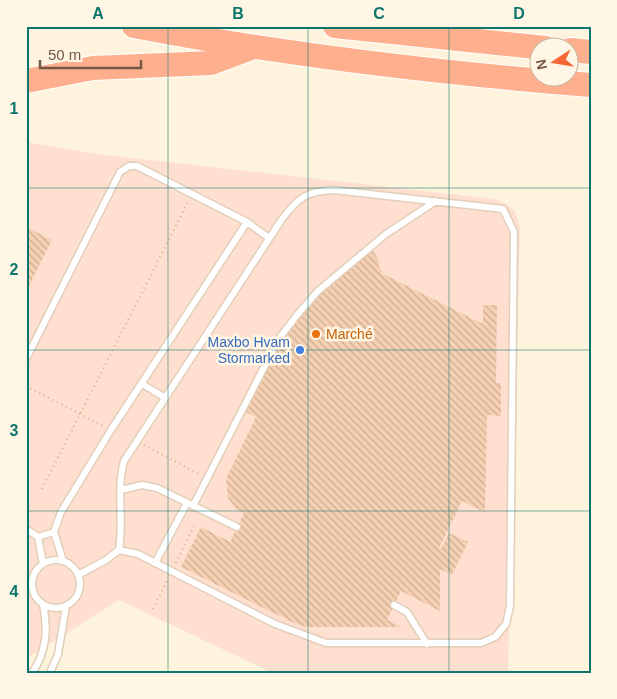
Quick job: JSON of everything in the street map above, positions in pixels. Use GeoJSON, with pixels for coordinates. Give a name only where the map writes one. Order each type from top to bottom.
{"type":"FeatureCollection","features":[{"type":"Feature","properties":{"kind":"highway"},"geometry":{"type":"LineString","coordinates":[[134,26],[256,46],[441,71],[591,85]]}},
{"type":"Feature","properties":{"kind":"highway"},"geometry":{"type":"LineString","coordinates":[[334,26],[530,47]]}},
{"type":"Feature","properties":{"kind":"highway"},"geometry":{"type":"LineString","coordinates":[[417,26],[461,40]]}},
{"type":"Feature","properties":{"kind":"highway"},"geometry":{"type":"LineString","coordinates":[[26,81],[93,68],[211,63],[256,46]]}},
{"type":"Feature","properties":{"kind":"lane"},"geometry":{"type":"LineString","coordinates":[[26,359],[120,172],[130,166],[137,166],[192,194],[246,222],[269,238]]}},
{"type":"Feature","properties":{"kind":"lane"},"geometry":{"type":"LineString","coordinates":[[78,575],[106,560],[119,550],[121,535],[121,472],[124,461],[269,238],[299,198],[314,192],[334,190],[503,209],[514,232],[510,606],[506,624],[495,637],[481,643],[326,643],[275,624],[138,554],[119,550]]}},
{"type":"Feature","properties":{"kind":"lane"},"geometry":{"type":"LineString","coordinates":[[156,563],[190,504],[278,340],[296,315],[318,291],[386,234],[436,201]]}},
{"type":"Feature","properties":{"kind":"lane"},"geometry":{"type":"LineString","coordinates":[[63,561],[54,532],[61,512],[111,430],[246,222]]}},
{"type":"Feature","properties":{"kind":"lane"},"geometry":{"type":"LineString","coordinates":[[142,384],[164,397]]}},
{"type":"Feature","properties":{"kind":"lane"},"geometry":{"type":"LineString","coordinates":[[121,490],[142,485],[157,488],[237,527]]}},
{"type":"Feature","properties":{"kind":"lane"},"geometry":{"type":"LineString","coordinates":[[26,529],[38,537],[43,564]]}},
{"type":"Feature","properties":{"kind":"lane"},"geometry":{"type":"LineString","coordinates":[[38,537],[54,532]]}},
{"type":"Feature","properties":{"kind":"lane"},"geometry":{"type":"LineString","coordinates":[[55,560],[63,561],[74,568],[78,575],[79,591],[74,600],[66,606],[58,608],[43,604],[30,592],[30,575],[43,564],[55,560]]}},
{"type":"Feature","properties":{"kind":"lane"},"geometry":{"type":"LineString","coordinates":[[32,673],[45,644],[47,630],[43,604]]}},
{"type":"Feature","properties":{"kind":"lane"},"geometry":{"type":"LineString","coordinates":[[394,605],[407,612],[427,644]]}},
{"type":"Feature","properties":{"kind":"lane"},"geometry":{"type":"LineString","coordinates":[[50,673],[58,654],[66,606]]}},
{"type":"Feature","properties":{"kind":"path"},"geometry":{"type":"LineString","coordinates":[[42,489],[192,194]]}},
{"type":"Feature","properties":{"kind":"path"},"geometry":{"type":"LineString","coordinates":[[26,386],[106,427]]}},
{"type":"Feature","properties":{"kind":"path"},"geometry":{"type":"LineString","coordinates":[[141,444],[203,476]]}},
{"type":"Feature","properties":{"kind":"path"},"geometry":{"type":"LineString","coordinates":[[174,566],[195,524]]}},
{"type":"Feature","properties":{"kind":"path"},"geometry":{"type":"LineString","coordinates":[[153,609],[169,577]]}},
{"type":"Feature","properties":{"kind":"path"},"geometry":{"type":"LineString","coordinates":[[26,624],[26,643]]}},
{"type":"Feature","properties":{"kind":"shaded area"},"geometry":{"type":"Polygon","coordinates":[[[26,142],[97,154],[494,199],[505,203],[515,211],[520,226],[508,673],[273,673],[119,600],[26,659],[26,142]]]}},
{"type":"Feature","properties":{"kind":"building"},"geometry":{"type":"Polygon","coordinates":[[[26,227],[52,240],[26,292],[26,227]]]}},
{"type":"Feature","properties":{"kind":"building"},"geometry":{"type":"Polygon","coordinates":[[[373,251],[380,263],[378,264],[381,273],[483,324],[483,305],[497,305],[496,383],[501,383],[501,416],[488,415],[487,419],[485,512],[462,501],[439,548],[441,549],[449,533],[468,542],[452,575],[440,569],[440,611],[401,591],[387,620],[402,627],[306,627],[294,623],[181,567],[201,527],[230,542],[244,513],[235,508],[228,498],[226,479],[256,417],[244,411],[276,348],[306,306],[354,263],[373,251]]]}},
{"type":"Feature","properties":{"kind":"place","name":"Marché"},"geometry":{"type":"Point","coordinates":[316,334]}},
{"type":"Feature","properties":{"kind":"place","name":"Maxbo Hvam Stormarked"},"geometry":{"type":"Point","coordinates":[300,350]}}]}
